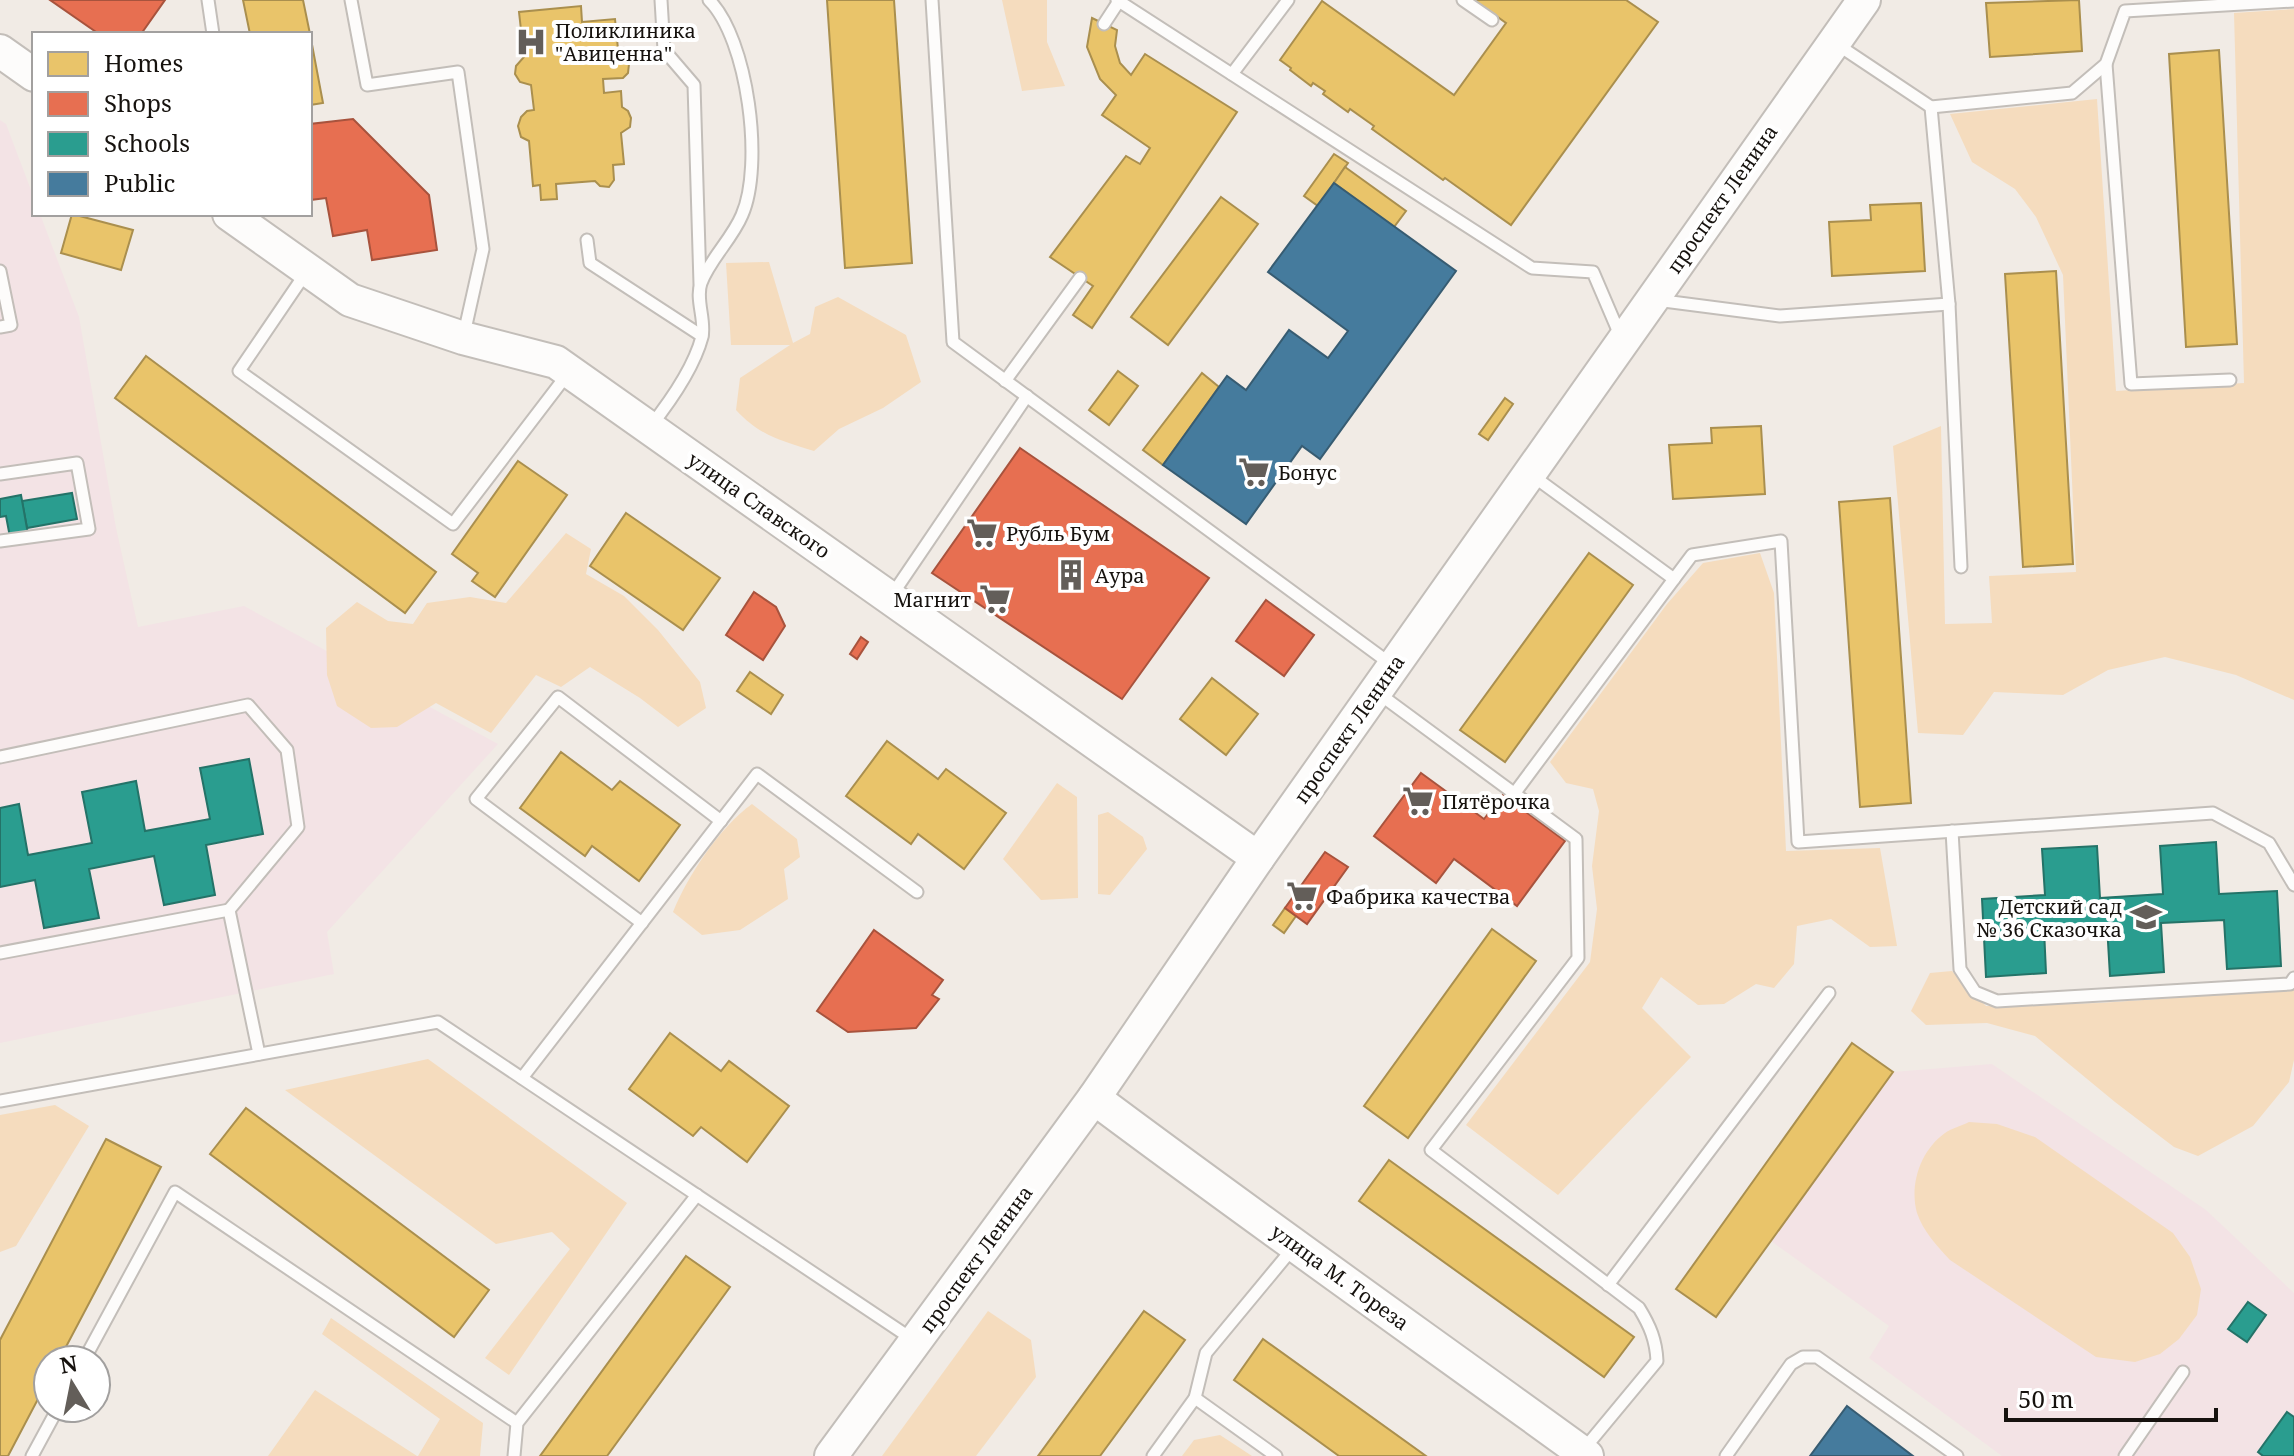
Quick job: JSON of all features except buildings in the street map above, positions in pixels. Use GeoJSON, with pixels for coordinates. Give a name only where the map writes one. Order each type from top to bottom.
{"type":"FeatureCollection","features":[{"type":"Feature","properties":{"kind":"street","name":"проспект Ленина"},"geometry":{"type":"LineString","coordinates":[[831,1456],[1094,1098],[1258,858],[1864,0]]}},
{"type":"Feature","properties":{"kind":"street"},"geometry":{"type":"LineString","coordinates":[[0,51],[32,74]]}},
{"type":"Feature","properties":{"kind":"street","name":"улица Славского"},"geometry":{"type":"LineString","coordinates":[[232,216],[350,300],[463,338],[556,362],[1258,858]]}},
{"type":"Feature","properties":{"kind":"street","name":"улица М. Тореза"},"geometry":{"type":"LineString","coordinates":[[1094,1098],[1584,1454]]}},
{"type":"Feature","properties":{"kind":"lane"},"geometry":{"type":"LineString","coordinates":[[208,0],[213,32]]}},
{"type":"Feature","properties":{"kind":"lane"},"geometry":{"type":"LineString","coordinates":[[351,0],[367,85],[458,72],[483,249],[463,338]]}},
{"type":"Feature","properties":{"kind":"lane"},"geometry":{"type":"LineString","coordinates":[[650,428],[673,398],[702,336],[694,85],[664,50],[661,0]]}},
{"type":"Feature","properties":{"kind":"lane"},"geometry":{"type":"LineString","coordinates":[[700,285],[743,214],[752,166],[747,94],[737,52],[721,12],[709,0]]}},
{"type":"Feature","properties":{"kind":"lane"},"geometry":{"type":"LineString","coordinates":[[932,0],[953,342],[1027,396],[1384,679],[1514,794],[1576,839],[1578,958],[1431,1150],[1639,1308],[1650,1324],[1656,1342],[1657,1361],[1584,1454]]}},
{"type":"Feature","properties":{"kind":"lane"},"geometry":{"type":"LineString","coordinates":[[1104,24],[1118,0],[1532,268],[1593,272],[1622,341]]}},
{"type":"Feature","properties":{"kind":"lane"},"geometry":{"type":"LineString","coordinates":[[1232,74],[1288,0]]}},
{"type":"Feature","properties":{"kind":"lane"},"geometry":{"type":"LineString","coordinates":[[1463,0],[1492,20]]}},
{"type":"Feature","properties":{"kind":"lane"},"geometry":{"type":"LineString","coordinates":[[2230,380],[2131,384],[2106,64],[2125,11],[2294,1]]}},
{"type":"Feature","properties":{"kind":"lane"},"geometry":{"type":"LineString","coordinates":[[1834,42],[1931,107],[2072,93],[2106,64]]}},
{"type":"Feature","properties":{"kind":"lane"},"geometry":{"type":"LineString","coordinates":[[1931,107],[1949,304],[1961,567]]}},
{"type":"Feature","properties":{"kind":"lane"},"geometry":{"type":"LineString","coordinates":[[587,240],[590,263],[702,336]]}},
{"type":"Feature","properties":{"kind":"lane"},"geometry":{"type":"LineString","coordinates":[[308,270],[239,371],[453,524],[569,371]]}},
{"type":"Feature","properties":{"kind":"lane"},"geometry":{"type":"LineString","coordinates":[[0,271],[11,325],[0,327]]}},
{"type":"Feature","properties":{"kind":"lane"},"geometry":{"type":"LineString","coordinates":[[1005,381],[1080,278]]}},
{"type":"Feature","properties":{"kind":"lane"},"geometry":{"type":"LineString","coordinates":[[1651,300],[1780,316],[1949,304]]}},
{"type":"Feature","properties":{"kind":"lane"},"geometry":{"type":"LineString","coordinates":[[890,598],[1027,396]]}},
{"type":"Feature","properties":{"kind":"lane"},"geometry":{"type":"LineString","coordinates":[[0,474],[77,463],[89,529],[0,541]]}},
{"type":"Feature","properties":{"kind":"lane"},"geometry":{"type":"LineString","coordinates":[[1529,473],[1674,579]]}},
{"type":"Feature","properties":{"kind":"lane"},"geometry":{"type":"LineString","coordinates":[[1514,794],[1692,555],[1781,541],[1798,842],[2213,813],[2269,843],[2294,885]]}},
{"type":"Feature","properties":{"kind":"lane"},"geometry":{"type":"LineString","coordinates":[[642,923],[476,799],[558,697],[721,821]]}},
{"type":"Feature","properties":{"kind":"lane"},"geometry":{"type":"LineString","coordinates":[[0,757],[248,705],[287,750],[298,827],[229,910],[0,953]]}},
{"type":"Feature","properties":{"kind":"lane"},"geometry":{"type":"LineString","coordinates":[[522,1078],[757,774],[917,892]]}},
{"type":"Feature","properties":{"kind":"lane"},"geometry":{"type":"LineString","coordinates":[[1952,831],[1960,969],[1975,992],[1997,1001],[2290,984],[2294,978]]}},
{"type":"Feature","properties":{"kind":"lane"},"geometry":{"type":"LineString","coordinates":[[229,910],[259,1054]]}},
{"type":"Feature","properties":{"kind":"lane"},"geometry":{"type":"LineString","coordinates":[[1608,1285],[1829,993]]}},
{"type":"Feature","properties":{"kind":"lane"},"geometry":{"type":"LineString","coordinates":[[0,1101],[438,1022],[915,1341]]}},
{"type":"Feature","properties":{"kind":"lane"},"geometry":{"type":"LineString","coordinates":[[93,1344],[175,1192],[517,1423]]}},
{"type":"Feature","properties":{"kind":"lane"},"geometry":{"type":"LineString","coordinates":[[514,1456],[517,1423],[697,1195]]}},
{"type":"Feature","properties":{"kind":"lane"},"geometry":{"type":"LineString","coordinates":[[1153,1456],[1195,1398],[1206,1353],[1296,1245]]}},
{"type":"Feature","properties":{"kind":"lane"},"geometry":{"type":"LineString","coordinates":[[1726,1456],[1791,1364],[1803,1357],[1817,1357],[1957,1456]]}},
{"type":"Feature","properties":{"kind":"lane"},"geometry":{"type":"LineString","coordinates":[[2125,1456],[2183,1372]]}},
{"type":"Feature","properties":{"kind":"lane"},"geometry":{"type":"LineString","coordinates":[[1195,1398],[1276,1456]]}},
{"type":"Feature","properties":{"kind":"lane"},"geometry":{"type":"LineString","coordinates":[[32,1456],[49,1424]]}},
{"type":"Feature","properties":{"kind":"shaded area"},"geometry":{"type":"Polygon","coordinates":[[[1002,0],[1047,0],[1047,42],[1065,86],[1022,91],[1002,0]]]}},
{"type":"Feature","properties":{"kind":"shaded area"},"geometry":{"type":"Polygon","coordinates":[[[2294,9],[2294,700],[2236,675],[2165,657],[2108,670],[2063,695],[1994,692],[1963,735],[1918,733],[1893,446],[1941,426],[1945,624],[1992,623],[1989,576],[2076,572],[2063,275],[2036,217],[2015,189],[1972,162],[1950,114],[2097,99],[2116,391],[2244,383],[2234,13],[2294,9]]]}},
{"type":"Feature","properties":{"kind":"shaded area"},"geometry":{"type":"Polygon","coordinates":[[[0,120],[6,124],[32,193],[32,216],[41,216],[79,317],[116,528],[138,627],[244,606],[498,744],[327,932],[334,974],[0,1043],[0,120]]]}},
{"type":"Feature","properties":{"kind":"shaded area"},"geometry":{"type":"Polygon","coordinates":[[[769,262],[793,343],[810,334],[815,307],[838,297],[906,335],[921,382],[883,408],[839,429],[814,451],[763,432],[736,410],[740,378],[790,345],[731,345],[726,263],[769,262]]]}},
{"type":"Feature","properties":{"kind":"shaded area"},"geometry":{"type":"Polygon","coordinates":[[[566,533],[591,549],[586,574],[624,596],[658,630],[700,682],[706,708],[678,727],[640,698],[590,667],[561,687],[536,675],[491,733],[436,703],[397,727],[371,728],[337,706],[327,675],[326,628],[357,602],[388,621],[413,624],[427,603],[470,597],[506,603],[566,533]]]}},
{"type":"Feature","properties":{"kind":"shaded area"},"geometry":{"type":"Polygon","coordinates":[[[1760,553],[1774,593],[1786,851],[1880,848],[1897,946],[1870,947],[1831,919],[1797,926],[1794,964],[1774,988],[1756,984],[1724,1004],[1698,1005],[1661,977],[1642,1008],[1691,1057],[1558,1195],[1466,1125],[1590,962],[1597,909],[1592,866],[1599,811],[1593,789],[1566,783],[1550,762],[1667,604],[1703,563],[1760,553]]]}},
{"type":"Feature","properties":{"kind":"shaded area"},"geometry":{"type":"Polygon","coordinates":[[[1057,783],[1077,797],[1078,898],[1041,900],[1003,859],[1057,783]]]}},
{"type":"Feature","properties":{"kind":"shaded area"},"geometry":{"type":"Polygon","coordinates":[[[752,804],[797,839],[800,857],[784,869],[788,899],[740,930],[702,935],[673,912],[706,853],[728,825],[752,804]]]}},
{"type":"Feature","properties":{"kind":"shaded area"},"geometry":{"type":"Polygon","coordinates":[[[1108,812],[1143,837],[1147,849],[1110,895],[1098,894],[1098,815],[1108,812]]]}},
{"type":"Feature","properties":{"kind":"shaded area"},"geometry":{"type":"Polygon","coordinates":[[[1952,971],[1986,1006],[2100,1003],[2289,990],[2294,984],[2294,1060],[2289,1082],[2253,1126],[2198,1156],[2174,1147],[2035,1036],[1987,1023],[1926,1025],[1911,1011],[1930,973],[1952,971]]]}},
{"type":"Feature","properties":{"kind":"shaded area"},"geometry":{"type":"Polygon","coordinates":[[[428,1059],[627,1203],[509,1375],[485,1358],[570,1249],[552,1232],[496,1244],[285,1090],[428,1059]]]}},
{"type":"Feature","properties":{"kind":"shaded area"},"geometry":{"type":"Polygon","coordinates":[[[1992,1064],[2206,1210],[2294,1293],[2294,1456],[2002,1456],[1869,1358],[1889,1326],[1771,1241],[1893,1072],[1992,1064]]]}},
{"type":"Feature","properties":{"kind":"shaded area"},"geometry":{"type":"Polygon","coordinates":[[[55,1105],[89,1126],[16,1246],[0,1252],[0,1115],[55,1105]]]}},
{"type":"Feature","properties":{"kind":"shaded area"},"geometry":{"type":"Polygon","coordinates":[[[1969,1122],[1997,1124],[2035,1137],[2173,1233],[2190,1257],[2201,1289],[2197,1315],[2179,1339],[2160,1354],[2135,1362],[2096,1357],[1950,1260],[1931,1238],[1917,1213],[1916,1179],[1923,1158],[1937,1140],[1948,1131],[1969,1122]]]}},
{"type":"Feature","properties":{"kind":"shaded area"},"geometry":{"type":"Polygon","coordinates":[[[988,1311],[1031,1340],[1036,1377],[976,1456],[882,1456],[988,1311]]]}},
{"type":"Feature","properties":{"kind":"shaded area"},"geometry":{"type":"Polygon","coordinates":[[[331,1318],[483,1423],[480,1456],[418,1456],[440,1419],[322,1334],[331,1318]]]}},
{"type":"Feature","properties":{"kind":"shaded area"},"geometry":{"type":"Polygon","coordinates":[[[315,1390],[417,1456],[268,1456],[315,1390]]]}},
{"type":"Feature","properties":{"kind":"shaded area"},"geometry":{"type":"Polygon","coordinates":[[[1220,1435],[1252,1456],[1182,1456],[1194,1440],[1220,1435]]]}},
{"type":"Feature","properties":{"kind":"place","name":"Поликлиника \"Авиценна\""},"geometry":{"type":"Point","coordinates":[531,42]}},
{"type":"Feature","properties":{"kind":"place","name":"Бонус"},"geometry":{"type":"Point","coordinates":[1254,472]}},
{"type":"Feature","properties":{"kind":"place","name":"Рубль Бум"},"geometry":{"type":"Point","coordinates":[982,533]}},
{"type":"Feature","properties":{"kind":"place","name":"Аура"},"geometry":{"type":"Point","coordinates":[1071,575]}},
{"type":"Feature","properties":{"kind":"place","name":"Магнит"},"geometry":{"type":"Point","coordinates":[995,599]}},
{"type":"Feature","properties":{"kind":"place","name":"Пятёрочка"},"geometry":{"type":"Point","coordinates":[1418,801]}},
{"type":"Feature","properties":{"kind":"place","name":"Фабрика качества"},"geometry":{"type":"Point","coordinates":[1302,896]}},
{"type":"Feature","properties":{"kind":"place","name":"Детский сад № 36 Сказочка"},"geometry":{"type":"Point","coordinates":[2146,917]}}]}
